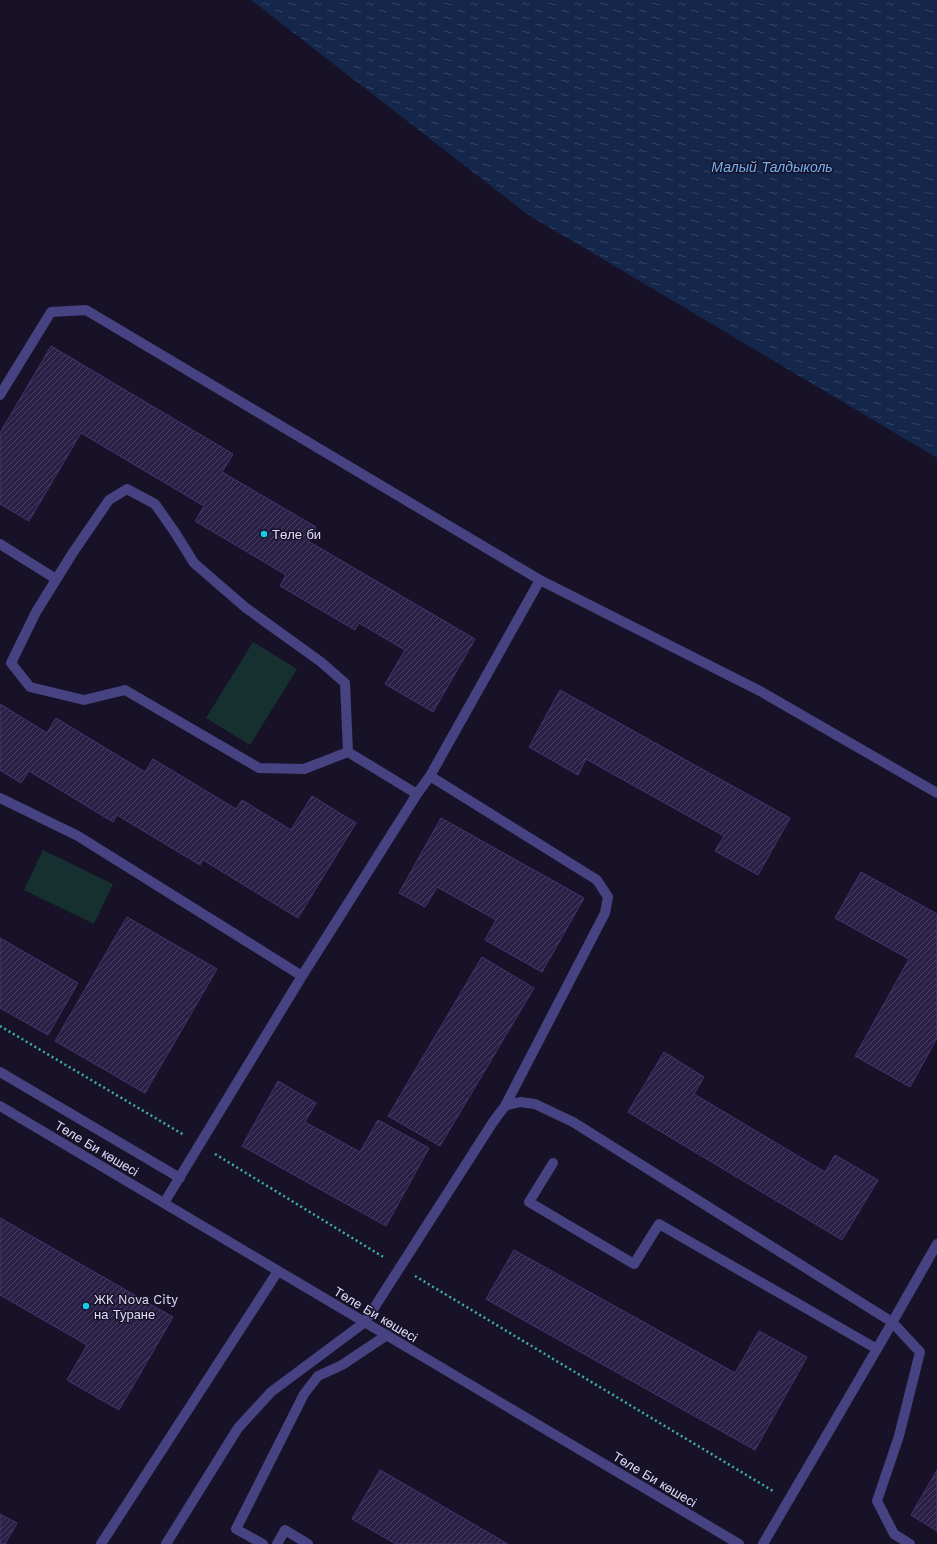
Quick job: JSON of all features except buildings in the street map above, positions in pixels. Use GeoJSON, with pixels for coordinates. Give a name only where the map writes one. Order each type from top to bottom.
{"type":"FeatureCollection","features":[{"type":"Feature","properties":{"kind":"street"},"geometry":{"type":"LineString","coordinates":[[0,395],[51,312],[86,310],[540,580],[760,691],[937,793]]}},
{"type":"Feature","properties":{"kind":"street"},"geometry":{"type":"LineString","coordinates":[[127,489],[155,504],[194,563],[246,608],[321,662],[346,683],[348,752],[304,769],[259,768],[125,690],[84,700],[30,687],[11,663],[36,612],[56,579],[109,500],[127,489]]}},
{"type":"Feature","properties":{"kind":"street"},"geometry":{"type":"LineString","coordinates":[[0,544],[56,579]]}},
{"type":"Feature","properties":{"kind":"street"},"geometry":{"type":"LineString","coordinates":[[164,1203],[302,976],[417,794],[430,776],[540,580]]}},
{"type":"Feature","properties":{"kind":"street"},"geometry":{"type":"LineString","coordinates":[[348,752],[417,794]]}},
{"type":"Feature","properties":{"kind":"street"},"geometry":{"type":"LineString","coordinates":[[166,1544],[238,1428],[271,1392],[365,1322],[493,1122],[505,1106],[605,913],[608,897],[597,880],[430,776]]}},
{"type":"Feature","properties":{"kind":"street"},"geometry":{"type":"LineString","coordinates":[[0,798],[78,836],[302,976]]}},
{"type":"Feature","properties":{"kind":"street"},"geometry":{"type":"LineString","coordinates":[[0,1072],[180,1178]]}},
{"type":"Feature","properties":{"kind":"street"},"geometry":{"type":"LineString","coordinates":[[505,1106],[520,1102],[535,1104],[573,1122],[892,1322],[920,1352],[899,1436],[876,1501],[894,1534],[910,1544]]}},
{"type":"Feature","properties":{"kind":"street","name":"Төле Би көшесі"},"geometry":{"type":"LineString","coordinates":[[0,1106],[739,1544]]}},
{"type":"Feature","properties":{"kind":"street"},"geometry":{"type":"LineString","coordinates":[[553,1163],[529,1202],[634,1264],[659,1224],[877,1349]]}},
{"type":"Feature","properties":{"kind":"street"},"geometry":{"type":"LineString","coordinates":[[763,1544],[937,1244]]}},
{"type":"Feature","properties":{"kind":"street"},"geometry":{"type":"LineString","coordinates":[[101,1544],[278,1271]]}},
{"type":"Feature","properties":{"kind":"street"},"geometry":{"type":"LineString","coordinates":[[263,1544],[236,1529],[304,1394],[318,1376],[342,1365],[387,1335]]}},
{"type":"Feature","properties":{"kind":"street"},"geometry":{"type":"LineString","coordinates":[[277,1544],[285,1530],[308,1544]]}},
{"type":"Feature","properties":{"kind":"green space"},"geometry":{"type":"Polygon","coordinates":[[[253,642],[297,669],[250,745],[206,718],[253,642]]]}},
{"type":"Feature","properties":{"kind":"green space"},"geometry":{"type":"Polygon","coordinates":[[[43,850],[113,884],[94,924],[24,890],[43,850]]]}},
{"type":"Feature","properties":{"kind":"water","name":"Малый Талдыколь"},"geometry":{"type":"Polygon","coordinates":[[[251,0],[937,0],[937,458],[527,214],[251,0]]]}},
{"type":"Feature","properties":{"kind":"place","name":"Төле би"},"geometry":{"type":"Point","coordinates":[264,534]}},
{"type":"Feature","properties":{"kind":"place","name":"ЖК Nova City на Туране"},"geometry":{"type":"Point","coordinates":[86,1306]}}]}
